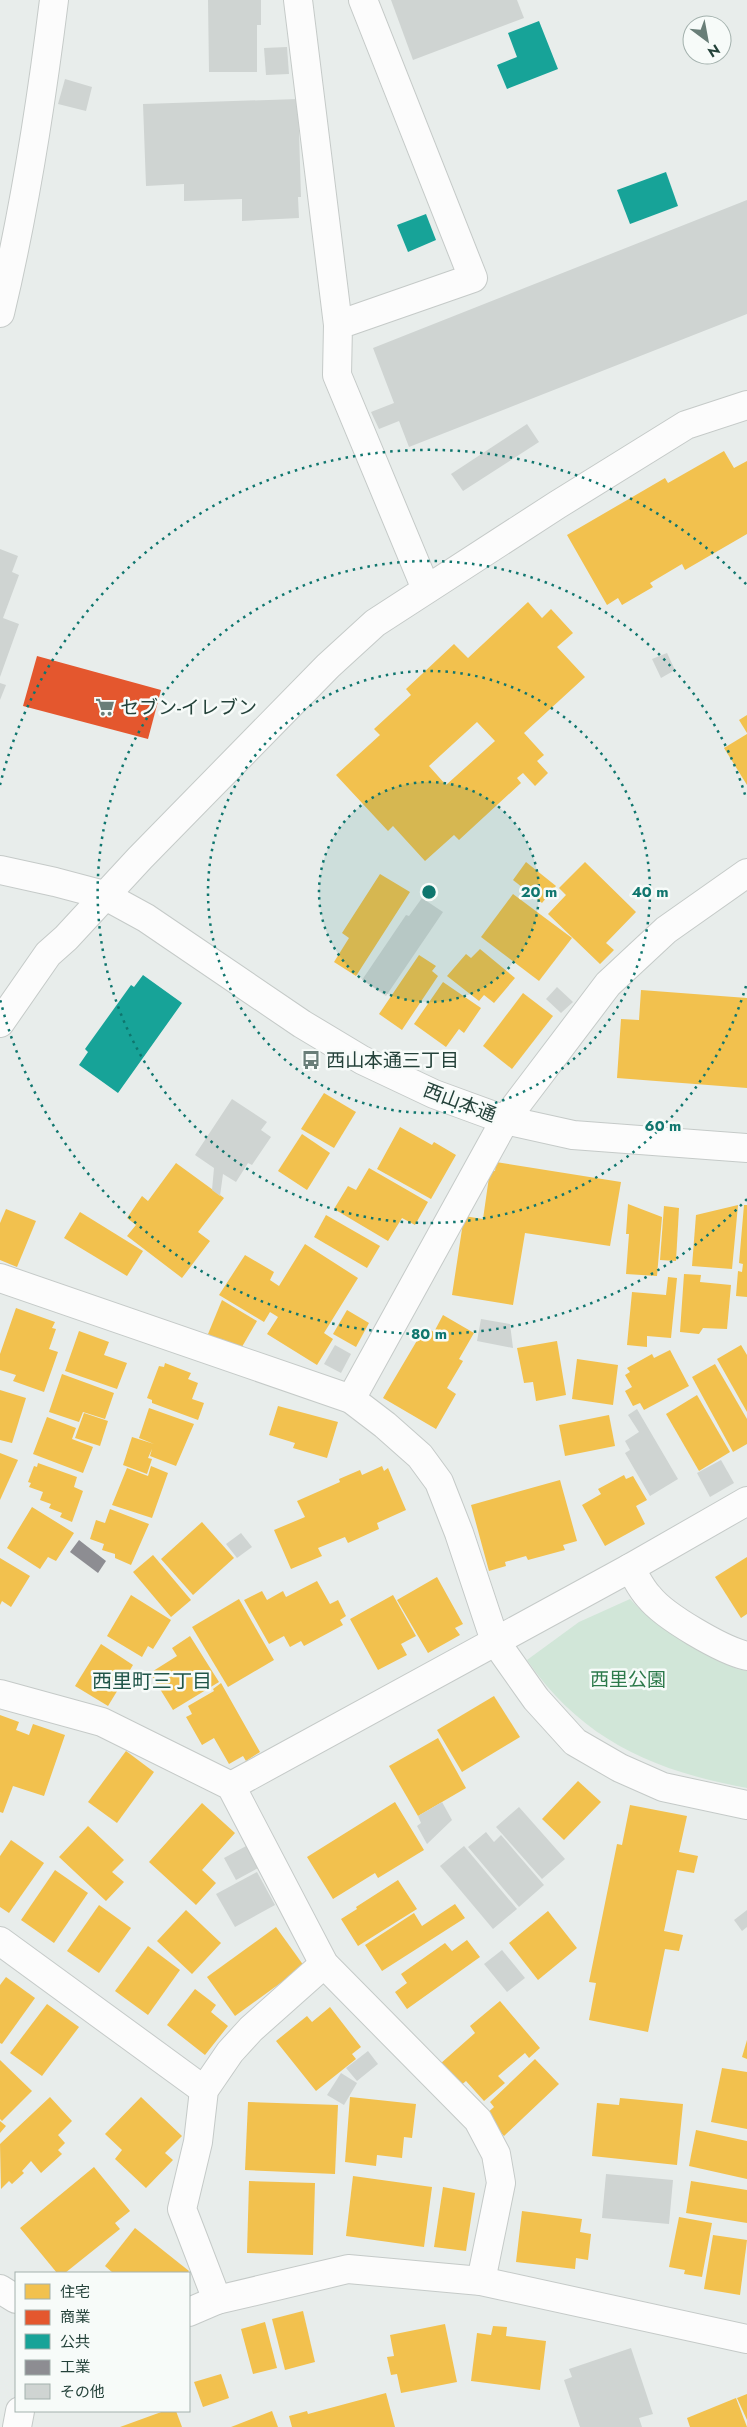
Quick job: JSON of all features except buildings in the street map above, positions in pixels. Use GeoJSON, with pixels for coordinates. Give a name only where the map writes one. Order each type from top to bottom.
{"type":"FeatureCollection","features":[{"type":"Feature","properties":{"kind":"street"},"geometry":{"type":"LineString","coordinates":[[0,312],[15,250],[41,107],[54,0]]}},
{"type":"Feature","properties":{"kind":"street"},"geometry":{"type":"LineString","coordinates":[[298,0],[338,325],[337,375],[426,589]]}},
{"type":"Feature","properties":{"kind":"street"},"geometry":{"type":"LineString","coordinates":[[338,325],[473,278],[363,0]]}},
{"type":"Feature","properties":{"kind":"street"},"geometry":{"type":"LineString","coordinates":[[0,1023],[48,954],[66,938],[104,895],[328,666],[375,624],[557,505],[686,425],[747,405]]}},
{"type":"Feature","properties":{"kind":"street","name":"西山本通"},"geometry":{"type":"LineString","coordinates":[[0,870],[104,895],[146,918],[302,1024],[362,1060],[434,1094],[505,1120],[573,1135],[747,1148]]}},
{"type":"Feature","properties":{"kind":"street"},"geometry":{"type":"LineString","coordinates":[[350,1400],[505,1120],[608,984],[666,930],[747,873]]}},
{"type":"Feature","properties":{"kind":"street"},"geometry":{"type":"LineString","coordinates":[[0,1278],[350,1400],[385,1425],[420,1456],[439,1482],[459,1533],[495,1641],[536,1699],[575,1742],[620,1768],[663,1787],[747,1805]]}},
{"type":"Feature","properties":{"kind":"street"},"geometry":{"type":"LineString","coordinates":[[230,1786],[630,1568],[747,1501]]}},
{"type":"Feature","properties":{"kind":"street"},"geometry":{"type":"LineString","coordinates":[[630,1568],[649,1598],[690,1630],[735,1653],[747,1656]]}},
{"type":"Feature","properties":{"kind":"street"},"geometry":{"type":"LineString","coordinates":[[0,1694],[102,1722],[230,1786],[324,1964],[478,2120],[496,2154],[501,2183],[481,2281]]}},
{"type":"Feature","properties":{"kind":"street"},"geometry":{"type":"LineString","coordinates":[[0,1941],[204,2090]]}},
{"type":"Feature","properties":{"kind":"street"},"geometry":{"type":"LineString","coordinates":[[217,2300],[182,2209],[198,2142],[204,2090],[230,2052],[251,2029],[324,1964]]}},
{"type":"Feature","properties":{"kind":"street"},"geometry":{"type":"LineString","coordinates":[[190,2312],[217,2300],[348,2269],[481,2281],[747,2339]]}},
{"type":"Feature","properties":{"kind":"street"},"geometry":{"type":"LineString","coordinates":[[0,2289],[15,2297]]}},
{"type":"Feature","properties":{"kind":"street"},"geometry":{"type":"LineString","coordinates":[[17,2427],[20,2412]]}},
{"type":"Feature","properties":{"kind":"green space","name":"西里公園"},"geometry":{"type":"Polygon","coordinates":[[[630,1599],[654,1621],[680,1639],[737,1669],[747,1671],[747,1788],[681,1772],[623,1748],[596,1731],[572,1711],[548,1688],[527,1660],[579,1622],[630,1599]]]}},
{"type":"Feature","properties":{"kind":"place","name":"セブン-イレブン"},"geometry":{"type":"Point","coordinates":[105,707]}},
{"type":"Feature","properties":{"kind":"place","name":"西山本通三丁目"},"geometry":{"type":"Point","coordinates":[311,1060]}},
{"type":"Feature","properties":{"kind":"district","name":"西里町三丁目"},"geometry":{"type":"Point","coordinates":[152,1681]}}]}
